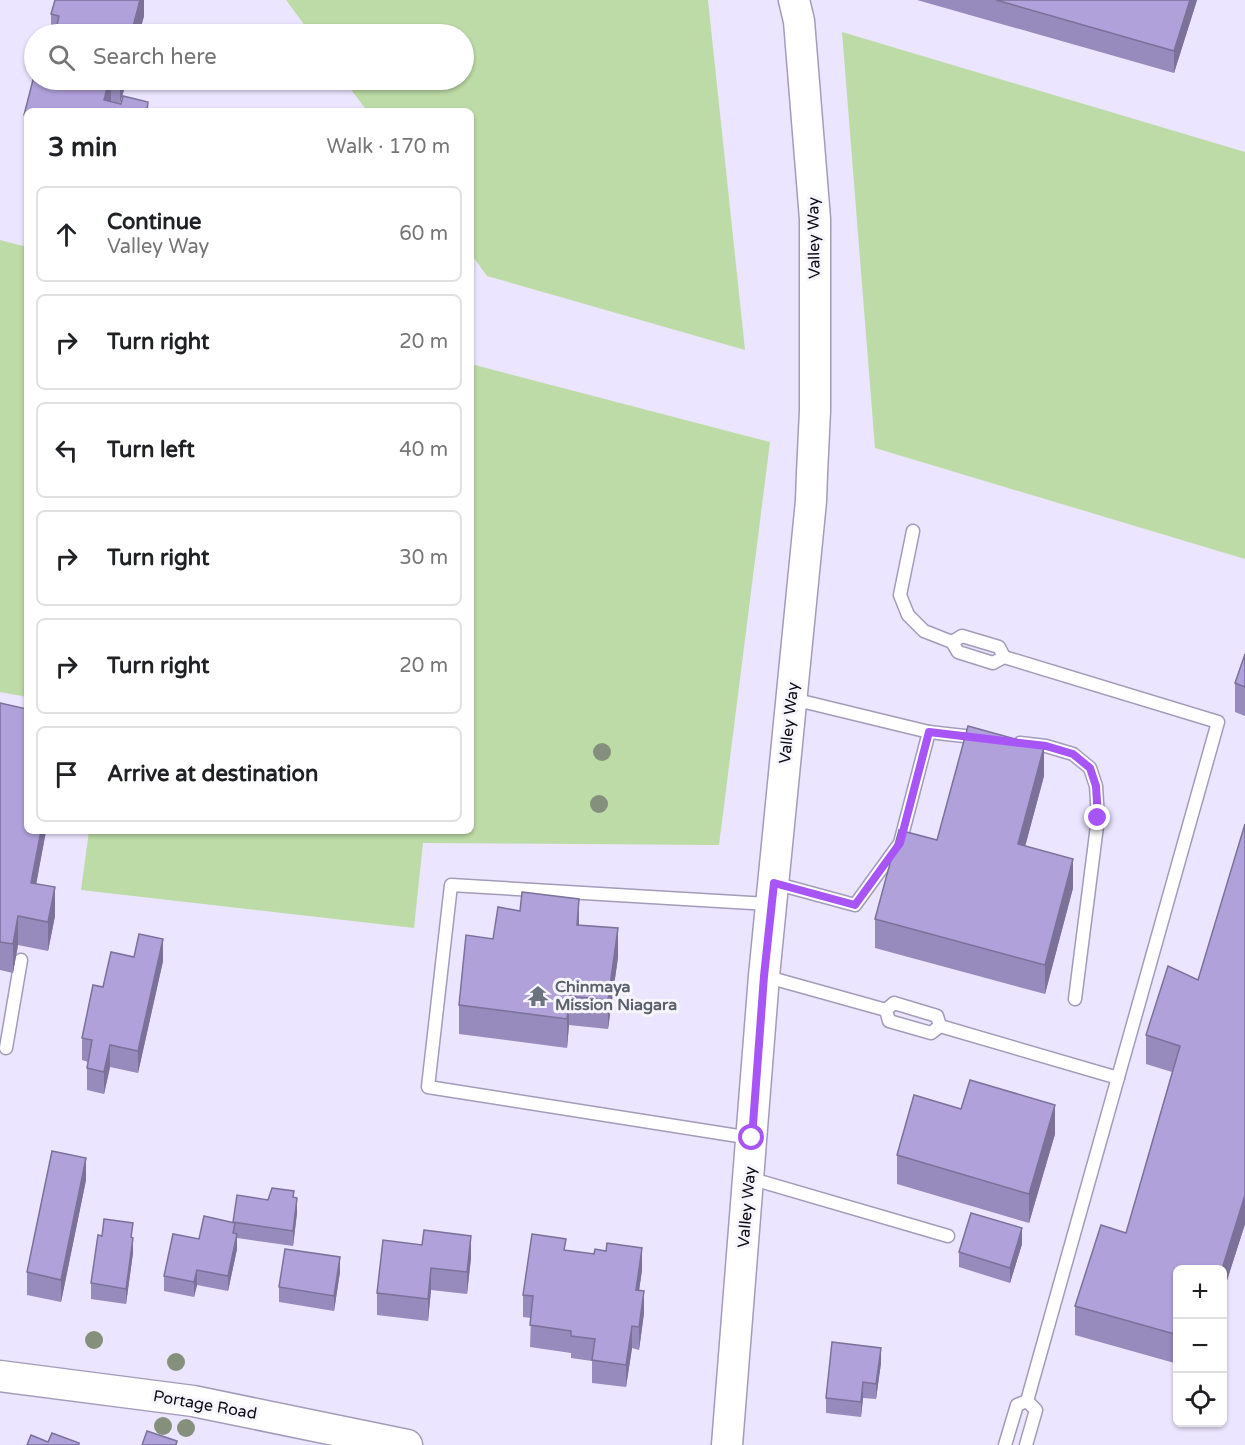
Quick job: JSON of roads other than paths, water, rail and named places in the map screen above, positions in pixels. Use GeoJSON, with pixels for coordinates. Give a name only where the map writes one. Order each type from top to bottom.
{"type":"FeatureCollection","features":[{"type":"Feature","properties":{"kind":"street","name":"Valley Way"},"geometry":{"type":"LineString","coordinates":[[727,1445],[764,976],[811,501],[815,400],[815,219],[799,21],[794,0]]}},
{"type":"Feature","properties":{"kind":"street","name":"Portage Road"},"geometry":{"type":"LineString","coordinates":[[0,1376],[193,1401],[342,1438],[407,1445]]}},
{"type":"Feature","properties":{"kind":"lane"},"geometry":{"type":"LineString","coordinates":[[913,531],[900,595],[908,615],[924,631],[952,642],[958,652],[993,663],[1004,657],[1218,722],[1027,1401]]}},
{"type":"Feature","properties":{"kind":"lane"},"geometry":{"type":"LineString","coordinates":[[792,699],[929,732],[1046,746],[1073,754],[1090,768],[1096,786],[1098,818],[1075,999]]}},
{"type":"Feature","properties":{"kind":"lane"},"geometry":{"type":"LineString","coordinates":[[752,1138],[428,1087],[452,885],[772,894],[855,905],[900,843],[929,732]]}},
{"type":"Feature","properties":{"kind":"lane"},"geometry":{"type":"LineString","coordinates":[[6,1048],[21,960]]}},
{"type":"Feature","properties":{"kind":"lane"},"geometry":{"type":"LineString","coordinates":[[764,976],[886,1010]]}},
{"type":"Feature","properties":{"kind":"lane"},"geometry":{"type":"LineString","coordinates":[[886,1010],[894,1003],[937,1016],[940,1026]]}},
{"type":"Feature","properties":{"kind":"lane"},"geometry":{"type":"LineString","coordinates":[[886,1010],[890,1021],[931,1033],[940,1026]]}},
{"type":"Feature","properties":{"kind":"lane"},"geometry":{"type":"LineString","coordinates":[[940,1026],[1118,1078]]}},
{"type":"Feature","properties":{"kind":"lane"},"geometry":{"type":"LineString","coordinates":[[749,1178],[948,1236]]}},
{"type":"Feature","properties":{"kind":"lane"},"geometry":{"type":"LineString","coordinates":[[1005,1445],[1017,1405],[1027,1401]]}},
{"type":"Feature","properties":{"kind":"lane"},"geometry":{"type":"LineString","coordinates":[[1026,1445],[1036,1410],[1027,1401]]}},
{"type":"Feature","properties":{"kind":"place","name":"Chinmaya Mission Niagara"},"geometry":{"type":"Point","coordinates":[538,996]}}]}
